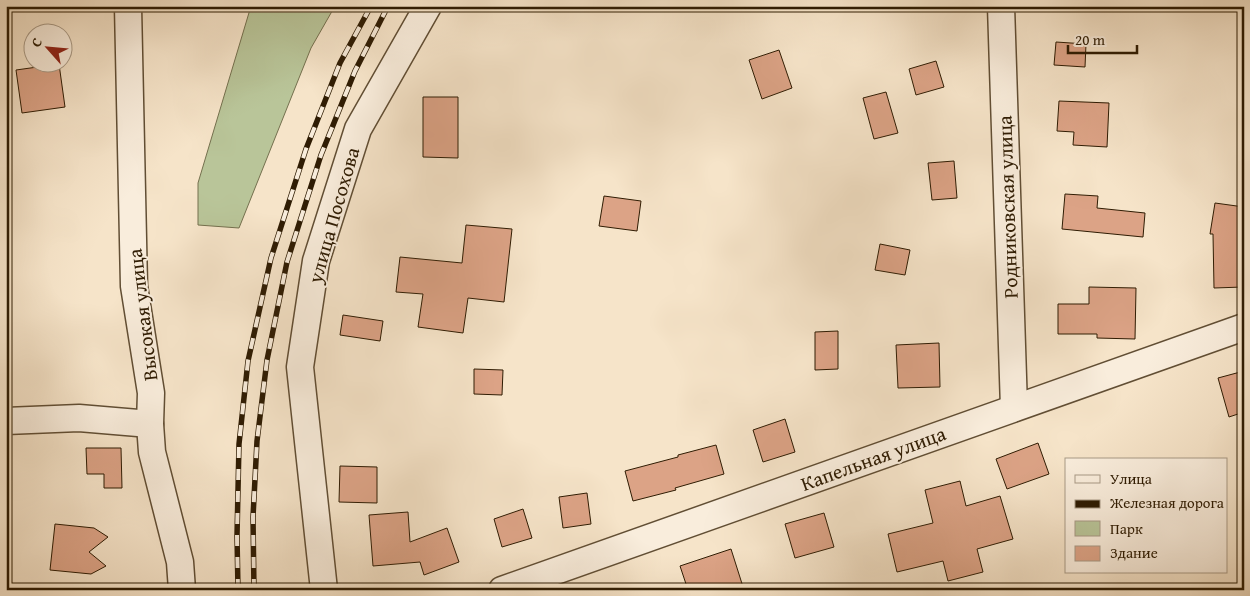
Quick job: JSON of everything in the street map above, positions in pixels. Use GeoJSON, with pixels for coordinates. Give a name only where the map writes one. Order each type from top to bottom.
{"type":"FeatureCollection","features":[{"type":"Feature","properties":{"kind":"street","name":"Высокая улица"},"geometry":{"type":"LineString","coordinates":[[128,6],[134,286],[151,393],[150,424],[152,452],[180,562],[182,590]]}},
{"type":"Feature","properties":{"kind":"street","name":"улица Посохова"},"geometry":{"type":"LineString","coordinates":[[324,590],[300,366],[316,261],[358,129],[428,6]]}},
{"type":"Feature","properties":{"kind":"street","name":"Родниковская улица"},"geometry":{"type":"LineString","coordinates":[[1000,6],[1014,408]]}},
{"type":"Feature","properties":{"kind":"street","name":"Капельная улица"},"geometry":{"type":"LineString","coordinates":[[502,590],[1244,327]]}},
{"type":"Feature","properties":{"kind":"street"},"geometry":{"type":"LineString","coordinates":[[6,421],[79,418],[150,424]]}},
{"type":"Feature","properties":{"kind":"green space"},"geometry":{"type":"Polygon","coordinates":[[[251,6],[335,6],[311,48],[239,228],[198,225],[198,183],[251,6]]]}},
{"type":"Feature","properties":{"kind":"building"},"geometry":{"type":"Polygon","coordinates":[[[1056,42],[1086,44],[1085,67],[1054,65],[1056,42]]]}},
{"type":"Feature","properties":{"kind":"building"},"geometry":{"type":"Polygon","coordinates":[[[779,50],[792,88],[762,99],[749,60],[779,50]]]}},
{"type":"Feature","properties":{"kind":"building"},"geometry":{"type":"Polygon","coordinates":[[[936,61],[944,87],[916,95],[909,69],[936,61]]]}},
{"type":"Feature","properties":{"kind":"building"},"geometry":{"type":"Polygon","coordinates":[[[22,69],[22,72],[60,72],[65,107],[22,113],[16,70],[22,69]]]}},
{"type":"Feature","properties":{"kind":"building"},"geometry":{"type":"Polygon","coordinates":[[[886,92],[898,133],[874,139],[863,98],[886,92]]]}},
{"type":"Feature","properties":{"kind":"building"},"geometry":{"type":"Polygon","coordinates":[[[423,97],[458,97],[458,158],[423,157],[423,97]]]}},
{"type":"Feature","properties":{"kind":"building"},"geometry":{"type":"Polygon","coordinates":[[[1059,101],[1109,103],[1107,147],[1073,145],[1074,132],[1057,131],[1059,101]]]}},
{"type":"Feature","properties":{"kind":"building"},"geometry":{"type":"Polygon","coordinates":[[[954,161],[957,198],[932,200],[928,163],[954,161]]]}},
{"type":"Feature","properties":{"kind":"building"},"geometry":{"type":"Polygon","coordinates":[[[1065,194],[1098,196],[1097,208],[1145,213],[1143,237],[1062,229],[1065,194]]]}},
{"type":"Feature","properties":{"kind":"building"},"geometry":{"type":"Polygon","coordinates":[[[604,196],[641,201],[637,231],[599,226],[604,196]]]}},
{"type":"Feature","properties":{"kind":"building"},"geometry":{"type":"Polygon","coordinates":[[[1215,203],[1244,207],[1244,239],[1241,239],[1243,287],[1214,288],[1213,234],[1210,234],[1215,203]]]}},
{"type":"Feature","properties":{"kind":"building"},"geometry":{"type":"Polygon","coordinates":[[[466,225],[512,229],[504,302],[468,298],[463,333],[418,327],[423,294],[396,292],[400,257],[462,263],[466,225]]]}},
{"type":"Feature","properties":{"kind":"building"},"geometry":{"type":"Polygon","coordinates":[[[880,244],[910,250],[905,275],[875,270],[880,244]]]}},
{"type":"Feature","properties":{"kind":"building"},"geometry":{"type":"Polygon","coordinates":[[[1089,287],[1136,288],[1135,339],[1097,338],[1097,334],[1058,334],[1058,304],[1089,304],[1089,287]]]}},
{"type":"Feature","properties":{"kind":"building"},"geometry":{"type":"Polygon","coordinates":[[[343,315],[383,321],[380,341],[340,335],[343,315]]]}},
{"type":"Feature","properties":{"kind":"building"},"geometry":{"type":"Polygon","coordinates":[[[838,331],[838,369],[815,370],[815,332],[838,331]]]}},
{"type":"Feature","properties":{"kind":"building"},"geometry":{"type":"Polygon","coordinates":[[[939,343],[940,387],[898,388],[896,345],[939,343]]]}},
{"type":"Feature","properties":{"kind":"building"},"geometry":{"type":"Polygon","coordinates":[[[474,369],[503,370],[502,395],[474,394],[474,369]]]}},
{"type":"Feature","properties":{"kind":"building"},"geometry":{"type":"Polygon","coordinates":[[[1244,371],[1244,412],[1229,417],[1218,378],[1244,371]]]}},
{"type":"Feature","properties":{"kind":"building"},"geometry":{"type":"Polygon","coordinates":[[[785,419],[795,452],[763,462],[753,430],[785,419]]]}},
{"type":"Feature","properties":{"kind":"building"},"geometry":{"type":"Polygon","coordinates":[[[1038,443],[1049,474],[1007,489],[996,459],[1038,443]]]}},
{"type":"Feature","properties":{"kind":"building"},"geometry":{"type":"Polygon","coordinates":[[[716,445],[724,474],[675,488],[676,490],[633,501],[625,471],[716,445]]]}},
{"type":"Feature","properties":{"kind":"building"},"geometry":{"type":"Polygon","coordinates":[[[86,448],[121,448],[122,488],[104,488],[104,474],[87,474],[86,448]]]}},
{"type":"Feature","properties":{"kind":"building"},"geometry":{"type":"Polygon","coordinates":[[[340,466],[377,467],[377,503],[339,502],[340,466]]]}},
{"type":"Feature","properties":{"kind":"building"},"geometry":{"type":"Polygon","coordinates":[[[960,481],[966,506],[1000,496],[1013,539],[977,549],[983,572],[948,581],[943,561],[897,572],[888,534],[933,523],[925,490],[960,481]]]}},
{"type":"Feature","properties":{"kind":"building"},"geometry":{"type":"Polygon","coordinates":[[[587,493],[591,524],[563,528],[559,497],[587,493]]]}},
{"type":"Feature","properties":{"kind":"building"},"geometry":{"type":"Polygon","coordinates":[[[523,509],[532,538],[502,547],[494,519],[523,509]]]}},
{"type":"Feature","properties":{"kind":"building"},"geometry":{"type":"Polygon","coordinates":[[[408,512],[410,542],[447,528],[459,562],[424,575],[420,562],[373,566],[369,515],[408,512]]]}},
{"type":"Feature","properties":{"kind":"building"},"geometry":{"type":"Polygon","coordinates":[[[824,513],[834,547],[795,558],[785,524],[824,513]]]}},
{"type":"Feature","properties":{"kind":"building"},"geometry":{"type":"Polygon","coordinates":[[[55,524],[94,528],[108,537],[89,552],[106,566],[91,574],[50,570],[55,524]]]}},
{"type":"Feature","properties":{"kind":"building"},"geometry":{"type":"Polygon","coordinates":[[[731,549],[744,590],[688,590],[680,566],[731,549]]]}},
{"type":"Feature","properties":{"kind":"railway"},"geometry":{"type":"LineString","coordinates":[[238,590],[239,444],[248,361],[271,258],[306,149],[340,63],[371,6]]}},
{"type":"Feature","properties":{"kind":"railway"},"geometry":{"type":"LineString","coordinates":[[254,590],[253,517],[257,441],[267,360],[287,262],[321,155],[355,71],[388,6]]}}]}
